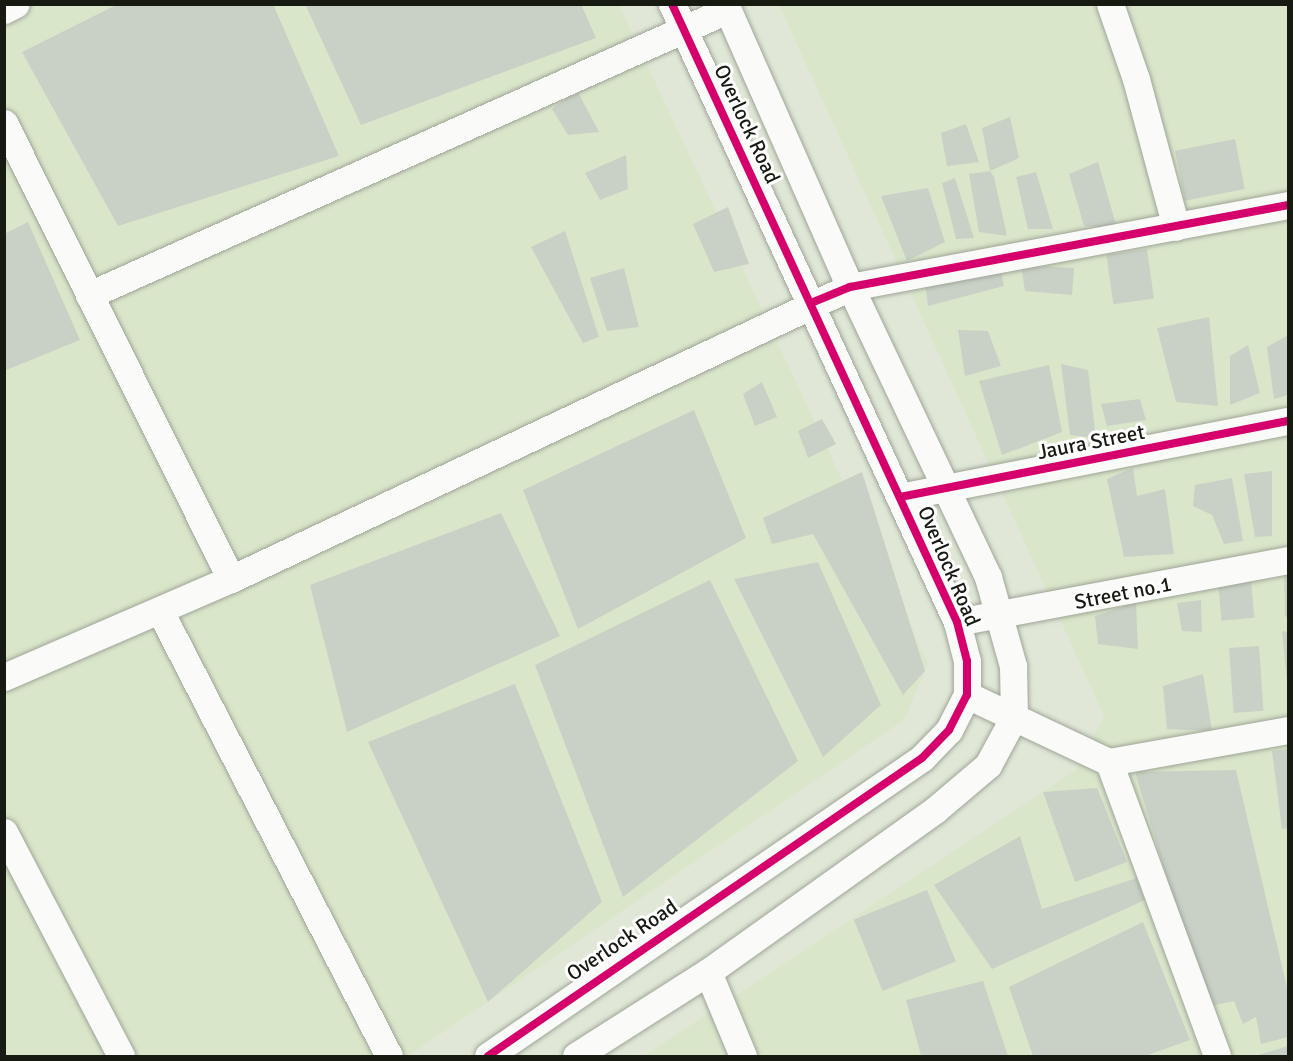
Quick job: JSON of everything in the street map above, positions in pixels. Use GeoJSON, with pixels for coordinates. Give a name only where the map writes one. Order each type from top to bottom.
{"type":"FeatureCollection","features":[{"type":"Feature","properties":{"kind":"street"},"geometry":{"type":"LineString","coordinates":[[4,10],[16,4]]}},
{"type":"Feature","properties":{"kind":"street","name":"Overlock Road"},"geometry":{"type":"LineString","coordinates":[[488,1056],[921,758],[949,730],[968,695],[968,661],[957,622],[672,4]]}},
{"type":"Feature","properties":{"kind":"street"},"geometry":{"type":"LineString","coordinates":[[1110,4],[1136,79],[1176,227]]}},
{"type":"Feature","properties":{"kind":"street"},"geometry":{"type":"LineString","coordinates":[[89,295],[683,29],[726,7]]}},
{"type":"Feature","properties":{"kind":"street","name":"Overlock Road"},"geometry":{"type":"LineString","coordinates":[[576,1056],[708,972],[935,810],[988,765],[1014,717],[1013,666],[1000,617],[948,489],[850,287],[726,7]]}},
{"type":"Feature","properties":{"kind":"street"},"geometry":{"type":"LineString","coordinates":[[4,123],[231,579]]}},
{"type":"Feature","properties":{"kind":"street"},"geometry":{"type":"LineString","coordinates":[[4,677],[231,579],[811,303],[850,287],[1288,205]]}},
{"type":"Feature","properties":{"kind":"street","name":"Jaura Street"},"geometry":{"type":"LineString","coordinates":[[900,497],[1288,421]]}},
{"type":"Feature","properties":{"kind":"street","name":"Street no.1"},"geometry":{"type":"LineString","coordinates":[[957,622],[1000,617],[1288,560]]}},
{"type":"Feature","properties":{"kind":"street"},"geometry":{"type":"LineString","coordinates":[[160,611],[389,1056]]}},
{"type":"Feature","properties":{"kind":"street"},"geometry":{"type":"LineString","coordinates":[[968,695],[1109,762],[1288,730]]}},
{"type":"Feature","properties":{"kind":"street"},"geometry":{"type":"LineString","coordinates":[[1109,762],[1217,1056]]}},
{"type":"Feature","properties":{"kind":"street"},"geometry":{"type":"LineString","coordinates":[[4,832],[121,1056]]}},
{"type":"Feature","properties":{"kind":"street"},"geometry":{"type":"LineString","coordinates":[[708,972],[743,1056]]}},
{"type":"Feature","properties":{"kind":"shaded area"},"geometry":{"type":"Polygon","coordinates":[[[5,5],[619,5],[928,663],[904,720],[408,1056],[5,1056],[5,5]]]}},
{"type":"Feature","properties":{"kind":"shaded area"},"geometry":{"type":"Polygon","coordinates":[[[779,5],[1288,5],[1288,1056],[644,1056],[1076,770],[1104,716],[779,5]]]}},
{"type":"Feature","properties":{"kind":"building"},"geometry":{"type":"Polygon","coordinates":[[[118,4],[273,4],[339,156],[118,226],[22,52],[118,4]]]}},
{"type":"Feature","properties":{"kind":"building"},"geometry":{"type":"Polygon","coordinates":[[[305,4],[581,4],[596,38],[361,125],[305,4]]]}},
{"type":"Feature","properties":{"kind":"building"},"geometry":{"type":"Polygon","coordinates":[[[577,90],[599,132],[568,135],[552,109],[577,90]]]}},
{"type":"Feature","properties":{"kind":"building"},"geometry":{"type":"Polygon","coordinates":[[[1010,117],[1019,158],[990,171],[982,128],[1010,117]]]}},
{"type":"Feature","properties":{"kind":"building"},"geometry":{"type":"Polygon","coordinates":[[[966,124],[979,162],[947,166],[941,133],[966,124]]]}},
{"type":"Feature","properties":{"kind":"building"},"geometry":{"type":"Polygon","coordinates":[[[1235,139],[1245,189],[1185,201],[1175,151],[1235,139]]]}},
{"type":"Feature","properties":{"kind":"building"},"geometry":{"type":"Polygon","coordinates":[[[626,155],[628,189],[600,200],[585,173],[626,155]]]}},
{"type":"Feature","properties":{"kind":"building"},"geometry":{"type":"Polygon","coordinates":[[[1098,162],[1117,228],[1084,226],[1069,174],[1098,162]]]}},
{"type":"Feature","properties":{"kind":"building"},"geometry":{"type":"Polygon","coordinates":[[[990,171],[994,177],[1007,236],[979,232],[969,174],[990,171]]]}},
{"type":"Feature","properties":{"kind":"building"},"geometry":{"type":"Polygon","coordinates":[[[1036,172],[1053,229],[1028,229],[1016,177],[1036,172]]]}},
{"type":"Feature","properties":{"kind":"building"},"geometry":{"type":"Polygon","coordinates":[[[955,178],[974,238],[956,239],[942,183],[955,178]]]}},
{"type":"Feature","properties":{"kind":"building"},"geometry":{"type":"Polygon","coordinates":[[[928,188],[945,242],[907,261],[881,196],[928,188]]]}},
{"type":"Feature","properties":{"kind":"building"},"geometry":{"type":"Polygon","coordinates":[[[728,207],[749,264],[714,272],[693,224],[728,207]]]}},
{"type":"Feature","properties":{"kind":"building"},"geometry":{"type":"Polygon","coordinates":[[[28,222],[80,340],[4,371],[4,234],[28,222]]]}},
{"type":"Feature","properties":{"kind":"building"},"geometry":{"type":"Polygon","coordinates":[[[565,231],[599,337],[583,343],[531,247],[565,231]]]}},
{"type":"Feature","properties":{"kind":"building"},"geometry":{"type":"Polygon","coordinates":[[[1147,249],[1154,299],[1113,304],[1106,255],[1147,249]]]}},
{"type":"Feature","properties":{"kind":"building"},"geometry":{"type":"Polygon","coordinates":[[[1021,265],[1074,268],[1072,295],[1025,291],[1021,265]]]}},
{"type":"Feature","properties":{"kind":"building"},"geometry":{"type":"Polygon","coordinates":[[[624,268],[639,327],[607,331],[590,278],[624,268]]]}},
{"type":"Feature","properties":{"kind":"building"},"geometry":{"type":"Polygon","coordinates":[[[1001,270],[1004,286],[928,306],[925,281],[1001,270]]]}},
{"type":"Feature","properties":{"kind":"building"},"geometry":{"type":"Polygon","coordinates":[[[1209,317],[1218,406],[1176,402],[1157,328],[1209,317]]]}},
{"type":"Feature","properties":{"kind":"building"},"geometry":{"type":"Polygon","coordinates":[[[958,330],[988,331],[1001,366],[965,376],[958,330]]]}},
{"type":"Feature","properties":{"kind":"building"},"geometry":{"type":"Polygon","coordinates":[[[1288,335],[1288,395],[1274,399],[1267,347],[1288,335]]]}},
{"type":"Feature","properties":{"kind":"building"},"geometry":{"type":"Polygon","coordinates":[[[1248,345],[1260,393],[1230,405],[1230,356],[1248,345]]]}},
{"type":"Feature","properties":{"kind":"building"},"geometry":{"type":"Polygon","coordinates":[[[1061,364],[1088,370],[1096,438],[1070,435],[1061,364]]]}},
{"type":"Feature","properties":{"kind":"building"},"geometry":{"type":"Polygon","coordinates":[[[1049,365],[1062,432],[1002,455],[979,381],[1049,365]]]}},
{"type":"Feature","properties":{"kind":"building"},"geometry":{"type":"Polygon","coordinates":[[[762,382],[777,417],[755,426],[743,394],[762,382]]]}},
{"type":"Feature","properties":{"kind":"building"},"geometry":{"type":"Polygon","coordinates":[[[1140,399],[1146,420],[1107,426],[1101,404],[1140,399]]]}},
{"type":"Feature","properties":{"kind":"building"},"geometry":{"type":"Polygon","coordinates":[[[694,410],[746,538],[578,629],[523,490],[694,410]]]}},
{"type":"Feature","properties":{"kind":"building"},"geometry":{"type":"Polygon","coordinates":[[[822,419],[836,444],[808,458],[798,431],[822,419]]]}},
{"type":"Feature","properties":{"kind":"building"},"geometry":{"type":"Polygon","coordinates":[[[1133,468],[1137,496],[1165,489],[1174,554],[1124,557],[1107,479],[1133,468]]]}},
{"type":"Feature","properties":{"kind":"building"},"geometry":{"type":"Polygon","coordinates":[[[1272,471],[1272,536],[1255,537],[1244,474],[1272,471]]]}},
{"type":"Feature","properties":{"kind":"building"},"geometry":{"type":"Polygon","coordinates":[[[862,472],[925,671],[903,695],[813,534],[772,544],[763,518],[862,472]]]}},
{"type":"Feature","properties":{"kind":"building"},"geometry":{"type":"Polygon","coordinates":[[[1232,478],[1243,541],[1224,544],[1212,515],[1193,506],[1195,485],[1232,478]]]}},
{"type":"Feature","properties":{"kind":"building"},"geometry":{"type":"Polygon","coordinates":[[[501,513],[560,636],[347,732],[310,585],[501,513]]]}},
{"type":"Feature","properties":{"kind":"building"},"geometry":{"type":"Polygon","coordinates":[[[818,562],[881,705],[823,757],[734,579],[818,562]]]}},
{"type":"Feature","properties":{"kind":"building"},"geometry":{"type":"Polygon","coordinates":[[[1284,570],[1288,570],[1288,616],[1285,617],[1284,570]]]}},
{"type":"Feature","properties":{"kind":"building"},"geometry":{"type":"Polygon","coordinates":[[[710,580],[798,761],[623,897],[535,665],[710,580]]]}},
{"type":"Feature","properties":{"kind":"building"},"geometry":{"type":"Polygon","coordinates":[[[1251,580],[1254,618],[1221,621],[1218,583],[1251,580]]]}},
{"type":"Feature","properties":{"kind":"building"},"geometry":{"type":"Polygon","coordinates":[[[1201,600],[1202,632],[1182,631],[1177,603],[1201,600]]]}},
{"type":"Feature","properties":{"kind":"building"},"geometry":{"type":"Polygon","coordinates":[[[1136,603],[1138,649],[1098,644],[1095,616],[1136,603]]]}},
{"type":"Feature","properties":{"kind":"building"},"geometry":{"type":"Polygon","coordinates":[[[1282,631],[1288,632],[1288,682],[1287,682],[1282,631]]]}},
{"type":"Feature","properties":{"kind":"building"},"geometry":{"type":"Polygon","coordinates":[[[1259,646],[1264,711],[1234,713],[1229,648],[1259,646]]]}},
{"type":"Feature","properties":{"kind":"building"},"geometry":{"type":"Polygon","coordinates":[[[1203,674],[1212,731],[1167,729],[1163,686],[1203,674]]]}},
{"type":"Feature","properties":{"kind":"building"},"geometry":{"type":"Polygon","coordinates":[[[515,684],[602,902],[488,1002],[368,742],[515,684]]]}},
{"type":"Feature","properties":{"kind":"building"},"geometry":{"type":"Polygon","coordinates":[[[1288,749],[1288,828],[1282,829],[1272,751],[1288,749]]]}},
{"type":"Feature","properties":{"kind":"building"},"geometry":{"type":"Polygon","coordinates":[[[1236,770],[1288,992],[1288,1037],[1261,1044],[1256,1017],[1243,1024],[1234,1001],[1206,1007],[1135,772],[1236,770]]]}},
{"type":"Feature","properties":{"kind":"building"},"geometry":{"type":"Polygon","coordinates":[[[1097,788],[1127,862],[1075,882],[1043,792],[1097,788]]]}},
{"type":"Feature","properties":{"kind":"building"},"geometry":{"type":"Polygon","coordinates":[[[1020,836],[1042,909],[1137,878],[1145,900],[992,969],[934,885],[1020,836]]]}},
{"type":"Feature","properties":{"kind":"building"},"geometry":{"type":"Polygon","coordinates":[[[927,890],[956,961],[883,991],[854,920],[927,890]]]}},
{"type":"Feature","properties":{"kind":"building"},"geometry":{"type":"Polygon","coordinates":[[[1143,922],[1190,1040],[1145,1056],[1033,1056],[1009,987],[1143,922]]]}},
{"type":"Feature","properties":{"kind":"building"},"geometry":{"type":"Polygon","coordinates":[[[983,981],[1008,1056],[921,1056],[906,1000],[983,981]]]}},
{"type":"Feature","properties":{"kind":"building"},"geometry":{"type":"Polygon","coordinates":[[[1288,1046],[1288,1056],[1255,1056],[1288,1046]]]}},
{"type":"Feature","properties":{"kind":"cycle path"},"geometry":{"type":"LineString","coordinates":[[488,1056],[922,758],[949,730],[967,695],[967,661],[957,622],[672,4]]}},
{"type":"Feature","properties":{"kind":"cycle path"},"geometry":{"type":"LineString","coordinates":[[811,303],[850,287],[1288,205]]}},
{"type":"Feature","properties":{"kind":"cycle path"},"geometry":{"type":"LineString","coordinates":[[900,497],[1288,421]]}}]}
